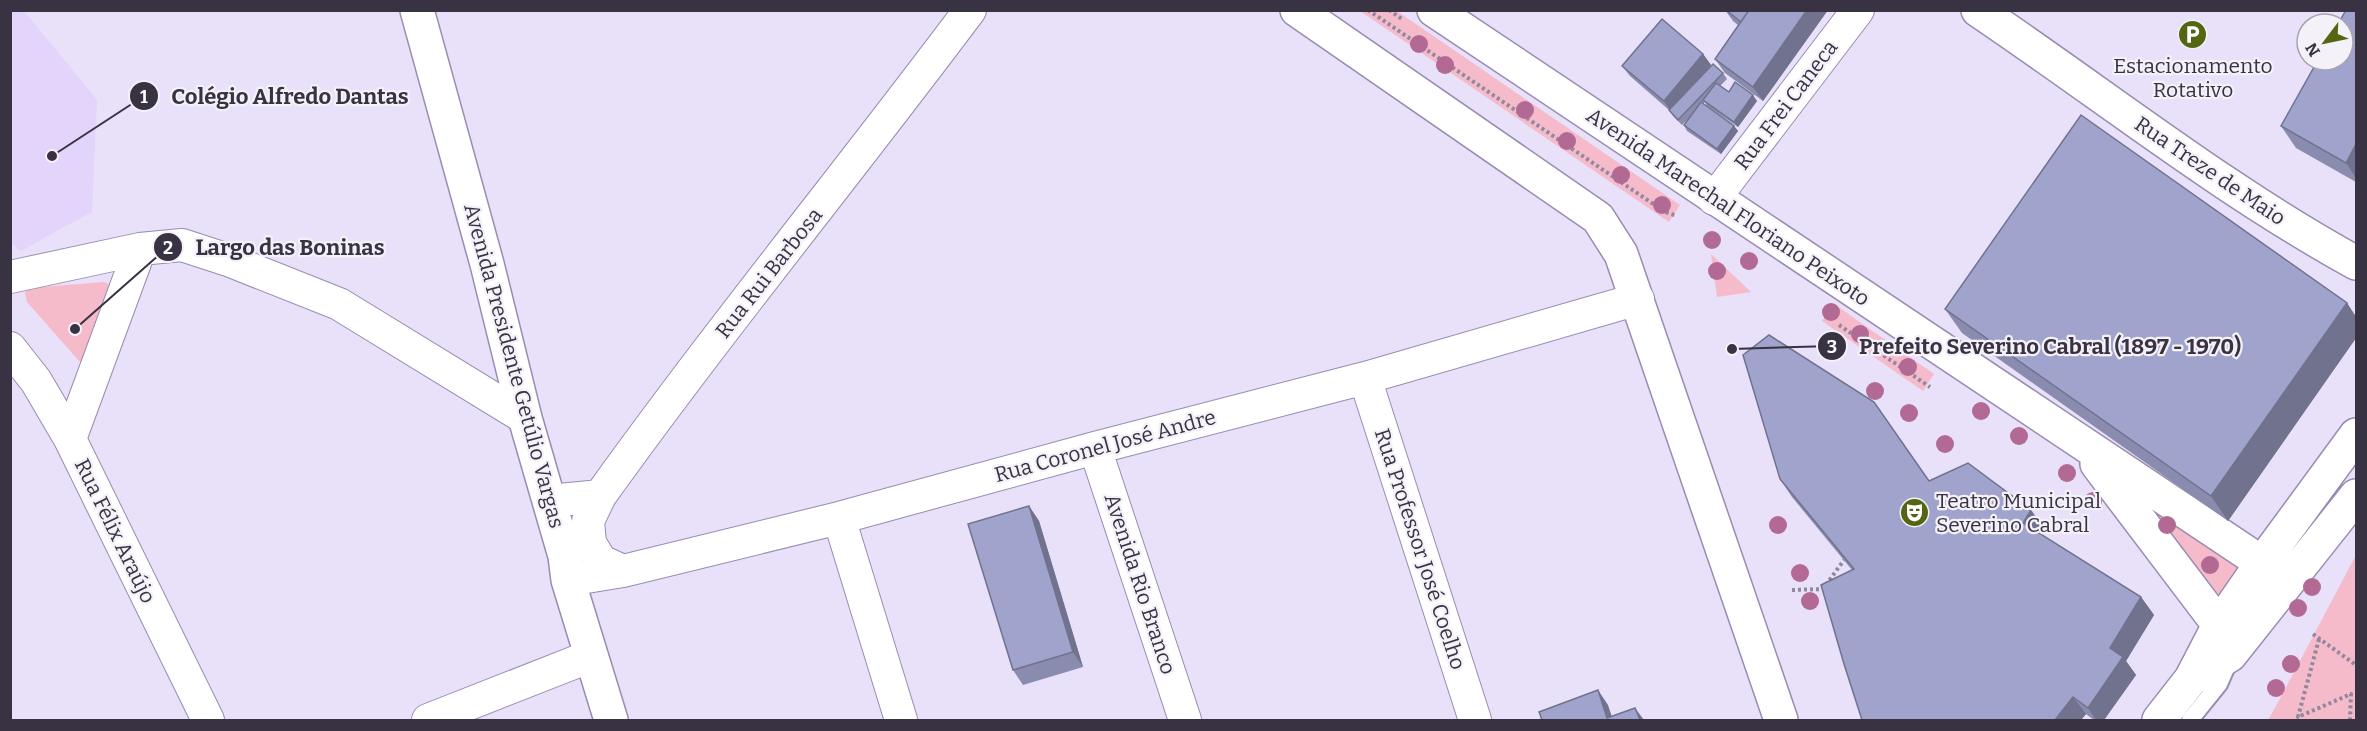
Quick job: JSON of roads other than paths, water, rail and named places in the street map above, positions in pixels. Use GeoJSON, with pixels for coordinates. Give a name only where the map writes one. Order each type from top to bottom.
{"type":"FeatureCollection","features":[{"type":"Feature","properties":{"kind":"main road","name":"Avenida Presidente Getúlio Vargas"},"geometry":{"type":"LineString","coordinates":[[417,10],[487,264],[525,418],[565,556],[568,580],[611,720]]}},
{"type":"Feature","properties":{"kind":"main road"},"geometry":{"type":"LineString","coordinates":[[1297,10],[1598,218],[1622,254],[1781,720]]}},
{"type":"Feature","properties":{"kind":"main road","name":"Avenida Marechal Floriano Peixoto"},"geometry":{"type":"LineString","coordinates":[[1434,10],[1714,200],[2262,563]]}},
{"type":"Feature","properties":{"kind":"main road","name":"Rua Treze de Maio"},"geometry":{"type":"LineString","coordinates":[[1978,10],[2221,180],[2309,237],[2356,263]]}},
{"type":"Feature","properties":{"kind":"main road"},"geometry":{"type":"LineString","coordinates":[[2159,720],[2197,692],[2262,563],[2356,435]]}},
{"type":"Feature","properties":{"kind":"main road"},"geometry":{"type":"LineString","coordinates":[[2082,444],[2224,640]]}},
{"type":"Feature","properties":{"kind":"main road"},"geometry":{"type":"LineString","coordinates":[[2224,640],[2356,496]]}},
{"type":"Feature","properties":{"kind":"street","name":"Rua Rui Barbosa"},"geometry":{"type":"LineString","coordinates":[[623,571],[601,561],[590,543],[588,521],[600,496],[661,411],[872,143],[970,10]]}},
{"type":"Feature","properties":{"kind":"street","name":"Rua Frei Caneca"},"geometry":{"type":"LineString","coordinates":[[1714,200],[1858,10]]}},
{"type":"Feature","properties":{"kind":"street"},"geometry":{"type":"LineString","coordinates":[[10,277],[140,249],[182,245],[228,260],[339,304],[525,418]]}},
{"type":"Feature","properties":{"kind":"street"},"geometry":{"type":"LineString","coordinates":[[70,439],[140,249]]}},
{"type":"Feature","properties":{"kind":"street","name":"Rua Coronel José Andre"},"geometry":{"type":"LineString","coordinates":[[568,580],[623,571],[839,518],[1095,448],[1365,378],[1638,299]]}},
{"type":"Feature","properties":{"kind":"street","name":"Rua Félix Araújo"},"geometry":{"type":"LineString","coordinates":[[10,348],[36,381],[70,439],[207,720]]}},
{"type":"Feature","properties":{"kind":"street","name":"Rua Professor José Coelho"},"geometry":{"type":"LineString","coordinates":[[1365,378],[1474,720]]}},
{"type":"Feature","properties":{"kind":"street","name":"Avenida Rio Branco"},"geometry":{"type":"LineString","coordinates":[[1095,448],[1185,720]]}},
{"type":"Feature","properties":{"kind":"street"},"geometry":{"type":"LineString","coordinates":[[550,501],[600,496]]}},
{"type":"Feature","properties":{"kind":"street"},"geometry":{"type":"LineString","coordinates":[[839,518],[901,720]]}},
{"type":"Feature","properties":{"kind":"street"},"geometry":{"type":"LineString","coordinates":[[428,720],[591,656]]}},
{"type":"Feature","properties":{"kind":"lane"},"geometry":{"type":"LineString","coordinates":[[2190,720],[2197,692]]}},
{"type":"Feature","properties":{"kind":"place","name":"Estacionamento Rotativo"},"geometry":{"type":"Point","coordinates":[2193,35]}},
{"type":"Feature","properties":{"kind":"place","name":"Colégio Alfredo Dantas"},"geometry":{"type":"Point","coordinates":[52,156]}},
{"type":"Feature","properties":{"kind":"place","name":"Largo das Boninas"},"geometry":{"type":"Point","coordinates":[75,329]}},
{"type":"Feature","properties":{"kind":"place","name":"Prefeito Severino Cabral (1897 - 1970)"},"geometry":{"type":"Point","coordinates":[1732,349]}},
{"type":"Feature","properties":{"kind":"place","name":"Teatro Municipal Severino Cabral"},"geometry":{"type":"Point","coordinates":[1915,513]}}]}
